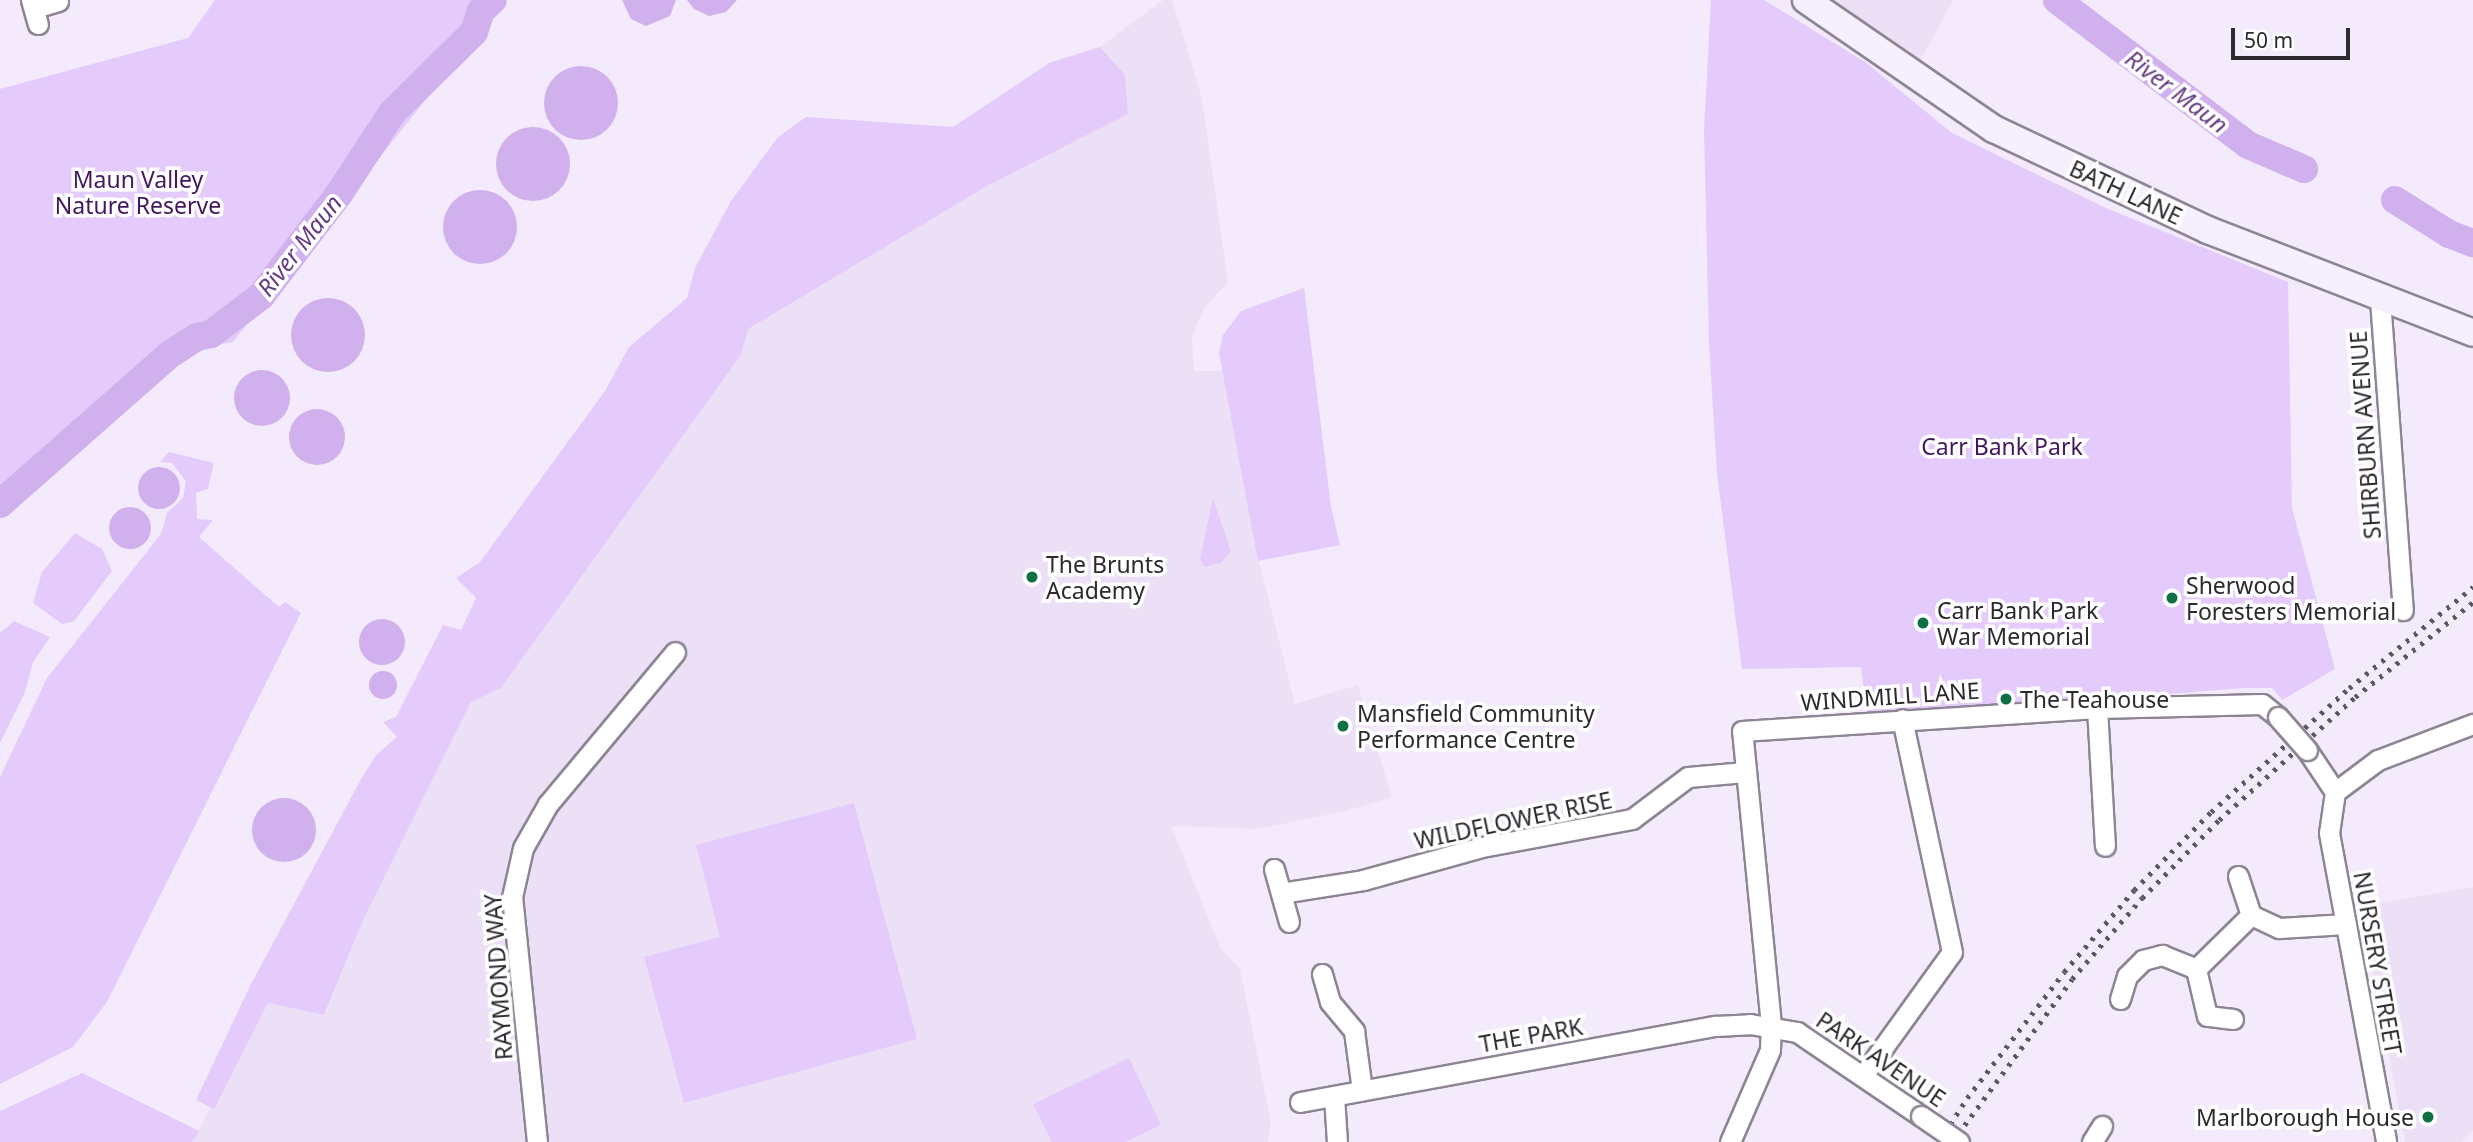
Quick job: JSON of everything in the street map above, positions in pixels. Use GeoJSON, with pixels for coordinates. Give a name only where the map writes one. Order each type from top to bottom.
{"type":"FeatureCollection","features":[{"type":"Feature","properties":{"kind":"main road","name":"BATH LANE"},"geometry":{"type":"LineString","coordinates":[[1806,0],[1994,129],[2185,220],[2380,299],[2473,333]]}},
{"type":"Feature","properties":{"kind":"street"},"geometry":{"type":"LineString","coordinates":[[34,10],[58,1]]}},
{"type":"Feature","properties":{"kind":"street","name":"SHIRBURN AVENUE"},"geometry":{"type":"LineString","coordinates":[[2380,299],[2403,610]]}},
{"type":"Feature","properties":{"kind":"street","name":"RAYMOND WAY"},"geometry":{"type":"LineString","coordinates":[[537,1142],[512,897],[523,848],[548,804],[676,652]]}},
{"type":"Feature","properties":{"kind":"street","name":"WINDMILL LANE"},"geometry":{"type":"LineString","coordinates":[[1745,772],[1742,731],[2097,708],[2262,704],[2278,717],[2307,750],[2335,792]]}},
{"type":"Feature","properties":{"kind":"street"},"geometry":{"type":"LineString","coordinates":[[2097,708],[2105,846]]}},
{"type":"Feature","properties":{"kind":"street"},"geometry":{"type":"LineString","coordinates":[[1864,1074],[1952,952],[1902,719]]}},
{"type":"Feature","properties":{"kind":"street"},"geometry":{"type":"LineString","coordinates":[[2335,792],[2378,761],[2473,724]]}},
{"type":"Feature","properties":{"kind":"street"},"geometry":{"type":"LineString","coordinates":[[1730,1142],[1770,1050],[1771,1025],[1745,772]]}},
{"type":"Feature","properties":{"kind":"street","name":"WILDFLOWER RISE"},"geometry":{"type":"LineString","coordinates":[[1281,893],[1363,880],[1482,847],[1632,819],[1688,777],[1745,772]]}},
{"type":"Feature","properties":{"kind":"street","name":"NURSERY STREET"},"geometry":{"type":"LineString","coordinates":[[2335,792],[2329,833],[2386,1142]]}},
{"type":"Feature","properties":{"kind":"street"},"geometry":{"type":"LineString","coordinates":[[1275,869],[1289,922]]}},
{"type":"Feature","properties":{"kind":"street"},"geometry":{"type":"LineString","coordinates":[[2238,876],[2251,915],[2279,928],[2346,924]]}},
{"type":"Feature","properties":{"kind":"street"},"geometry":{"type":"LineString","coordinates":[[2196,969],[2251,915]]}},
{"type":"Feature","properties":{"kind":"street"},"geometry":{"type":"LineString","coordinates":[[2120,999],[2127,976],[2143,960],[2162,955],[2196,969]]}},
{"type":"Feature","properties":{"kind":"street"},"geometry":{"type":"LineString","coordinates":[[2196,969],[2207,1016],[2233,1019]]}},
{"type":"Feature","properties":{"kind":"street"},"geometry":{"type":"LineString","coordinates":[[1322,974],[1330,1002],[1354,1031],[1362,1090]]}},
{"type":"Feature","properties":{"kind":"street","name":"PARK AVENUE"},"geometry":{"type":"LineString","coordinates":[[1771,1025],[1797,1032],[1864,1074],[1959,1142]]}},
{"type":"Feature","properties":{"kind":"street","name":"THE PARK"},"geometry":{"type":"LineString","coordinates":[[1300,1102],[1716,1026],[1771,1025]]}},
{"type":"Feature","properties":{"kind":"street"},"geometry":{"type":"LineString","coordinates":[[1334,1096],[1337,1142]]}},
{"type":"Feature","properties":{"kind":"shaded area"},"geometry":{"type":"Polygon","coordinates":[[[622,0],[676,0],[670,16],[646,26],[631,19],[622,0]]]}},
{"type":"Feature","properties":{"kind":"shaded area"},"geometry":{"type":"Polygon","coordinates":[[[687,0],[737,0],[726,12],[709,16],[694,9],[687,0]]]}},
{"type":"Feature","properties":{"kind":"shaded area","name":"The Brunts Academy"},"geometry":{"type":"Polygon","coordinates":[[[1163,0],[1172,0],[1202,98],[1228,282],[1205,307],[1192,335],[1194,371],[1223,371],[1259,561],[1295,704],[1358,685],[1392,797],[1342,812],[1257,829],[1171,826],[1221,949],[1240,969],[1271,1122],[1268,1142],[192,1142],[268,1003],[325,1015],[365,916],[471,702],[501,688],[741,355],[748,329],[989,185],[1049,63],[1100,47],[1163,0]]]}},
{"type":"Feature","properties":{"kind":"shaded area"},"geometry":{"type":"Polygon","coordinates":[[[1818,0],[1953,0],[1918,65],[1818,0]]]}},
{"type":"Feature","properties":{"kind":"shaded area"},"geometry":{"type":"Polygon","coordinates":[[[581,66],[602,72],[612,82],[618,103],[612,124],[602,134],[581,140],[560,134],[550,124],[544,103],[550,82],[560,72],[581,66]]]}},
{"type":"Feature","properties":{"kind":"shaded area"},"geometry":{"type":"Polygon","coordinates":[[[533,127],[554,133],[564,143],[570,164],[564,185],[554,195],[533,201],[512,195],[502,185],[496,164],[502,143],[512,133],[533,127]]]}},
{"type":"Feature","properties":{"kind":"shaded area"},"geometry":{"type":"Polygon","coordinates":[[[473,190],[487,190],[501,196],[511,206],[517,227],[511,248],[501,258],[487,264],[473,264],[459,258],[449,248],[443,234],[443,220],[449,206],[459,196],[473,190]]]}},
{"type":"Feature","properties":{"kind":"shaded area"},"geometry":{"type":"Polygon","coordinates":[[[321,298],[335,298],[349,304],[359,314],[365,335],[359,356],[349,366],[335,372],[321,372],[307,366],[297,356],[291,342],[291,328],[297,314],[307,304],[321,298]]]}},
{"type":"Feature","properties":{"kind":"shaded area"},"geometry":{"type":"Polygon","coordinates":[[[262,370],[273,372],[282,378],[288,387],[288,409],[282,418],[273,424],[262,426],[251,424],[242,418],[236,409],[234,398],[236,387],[242,378],[251,372],[262,370]]]}},
{"type":"Feature","properties":{"kind":"shaded area"},"geometry":{"type":"Polygon","coordinates":[[[317,409],[328,411],[337,417],[343,426],[343,448],[337,457],[328,463],[317,465],[306,463],[297,457],[291,448],[289,437],[291,426],[297,417],[306,411],[317,409]]]}},
{"type":"Feature","properties":{"kind":"shaded area"},"geometry":{"type":"Polygon","coordinates":[[[159,467],[174,473],[180,488],[174,503],[159,509],[144,503],[138,488],[144,473],[159,467]]]}},
{"type":"Feature","properties":{"kind":"shaded area"},"geometry":{"type":"Polygon","coordinates":[[[130,507],[145,513],[151,528],[145,543],[130,549],[115,543],[109,528],[115,513],[130,507]]]}},
{"type":"Feature","properties":{"kind":"shaded area"},"geometry":{"type":"Polygon","coordinates":[[[382,619],[399,625],[405,642],[399,659],[382,665],[365,659],[359,642],[365,625],[382,619]]]}},
{"type":"Feature","properties":{"kind":"shaded area"},"geometry":{"type":"Polygon","coordinates":[[[383,671],[393,675],[397,685],[393,695],[383,699],[373,695],[369,685],[373,675],[383,671]]]}},
{"type":"Feature","properties":{"kind":"shaded area"},"geometry":{"type":"Polygon","coordinates":[[[278,798],[290,798],[307,807],[314,818],[314,842],[307,853],[290,862],[278,862],[266,857],[257,848],[252,836],[252,824],[257,812],[266,803],[278,798]]]}},
{"type":"Feature","properties":{"kind":"shaded area"},"geometry":{"type":"Polygon","coordinates":[[[2473,887],[2473,1131],[2461,1142],[2405,1142],[2361,906],[2473,887]]]}},
{"type":"Feature","properties":{"kind":"green space","name":"Maun Valley Nature Reserve"},"geometry":{"type":"Polygon","coordinates":[[[215,0],[505,0],[233,342],[186,350],[0,517],[0,89],[188,38],[215,0]]]}},
{"type":"Feature","properties":{"kind":"green space","name":"Carr Bank Park"},"geometry":{"type":"Polygon","coordinates":[[[1711,0],[1764,0],[1865,62],[1952,133],[2106,208],[2288,282],[2292,508],[2335,669],[2282,700],[2272,688],[2243,688],[1986,709],[1867,712],[1861,667],[1742,669],[1717,473],[1709,344],[1704,129],[1711,0]]]}},
{"type":"Feature","properties":{"kind":"green space"},"geometry":{"type":"Polygon","coordinates":[[[1100,47],[1125,75],[1128,114],[989,185],[748,329],[741,355],[501,688],[471,702],[365,916],[324,1015],[268,1003],[214,1109],[196,1100],[251,984],[360,781],[376,755],[397,737],[383,722],[396,717],[443,625],[461,630],[476,598],[456,578],[480,562],[605,391],[629,347],[687,298],[695,268],[731,201],[778,137],[806,117],[953,127],[1049,63],[1100,47]]]}},
{"type":"Feature","properties":{"kind":"green space"},"geometry":{"type":"Polygon","coordinates":[[[1304,288],[1331,507],[1340,545],[1258,561],[1219,353],[1223,335],[1241,311],[1304,288]]]}},
{"type":"Feature","properties":{"kind":"green space"},"geometry":{"type":"Polygon","coordinates":[[[169,452],[214,463],[208,489],[196,493],[197,519],[213,520],[199,537],[279,607],[285,602],[301,613],[107,1002],[73,1047],[0,1084],[0,777],[47,678],[161,534],[167,513],[183,498],[186,481],[172,463],[160,462],[169,452]]]}},
{"type":"Feature","properties":{"kind":"green space"},"geometry":{"type":"Polygon","coordinates":[[[1213,498],[1231,551],[1221,563],[1205,567],[1200,559],[1213,498]]]}},
{"type":"Feature","properties":{"kind":"green space"},"geometry":{"type":"Polygon","coordinates":[[[75,533],[102,549],[112,571],[74,621],[62,624],[33,603],[42,572],[75,533]]]}},
{"type":"Feature","properties":{"kind":"green space"},"geometry":{"type":"Polygon","coordinates":[[[14,621],[50,637],[33,662],[25,692],[0,743],[0,633],[14,621]]]}},
{"type":"Feature","properties":{"kind":"green space"},"geometry":{"type":"Polygon","coordinates":[[[854,803],[917,1039],[684,1103],[644,957],[720,937],[696,845],[854,803]]]}},
{"type":"Feature","properties":{"kind":"green space"},"geometry":{"type":"Polygon","coordinates":[[[1129,1058],[1161,1125],[1125,1142],[1052,1142],[1033,1104],[1129,1058]]]}},
{"type":"Feature","properties":{"kind":"green space"},"geometry":{"type":"Polygon","coordinates":[[[82,1073],[199,1131],[192,1142],[0,1142],[0,1111],[82,1073]]]}},
{"type":"Feature","properties":{"kind":"waterway","name":"River Maun"},"geometry":{"type":"LineString","coordinates":[[0,504],[169,355],[197,337],[211,334],[261,296],[339,194],[392,113],[474,32],[481,11],[493,0]]}},
{"type":"Feature","properties":{"kind":"waterway","name":"River Maun"},"geometry":{"type":"LineString","coordinates":[[2057,0],[2248,145],[2304,169]]}},
{"type":"Feature","properties":{"kind":"waterway","name":"River Maun"},"geometry":{"type":"LineString","coordinates":[[2395,200],[2449,234],[2473,243]]}},
{"type":"Feature","properties":{"kind":"railway"},"geometry":{"type":"LineString","coordinates":[[1939,1142],[1967,1098],[2064,972],[2134,890],[2211,812],[2349,688],[2473,587]]}},
{"type":"Feature","properties":{"kind":"railway"},"geometry":{"type":"LineString","coordinates":[[1952,1142],[2072,979],[2142,898],[2219,820],[2355,697],[2473,602]]}},
{"type":"Feature","properties":{"kind":"place","name":"The Brunts Academy"},"geometry":{"type":"Point","coordinates":[1032,577]}},
{"type":"Feature","properties":{"kind":"place","name":"Sherwood Foresters Memorial"},"geometry":{"type":"Point","coordinates":[2172,598]}},
{"type":"Feature","properties":{"kind":"place","name":"Carr Bank Park War Memorial"},"geometry":{"type":"Point","coordinates":[1923,623]}},
{"type":"Feature","properties":{"kind":"place","name":"The Teahouse"},"geometry":{"type":"Point","coordinates":[2006,699]}},
{"type":"Feature","properties":{"kind":"place","name":"Mansfield Community Performance Centre"},"geometry":{"type":"Point","coordinates":[1343,726]}},
{"type":"Feature","properties":{"kind":"place","name":"Marlborough House"},"geometry":{"type":"Point","coordinates":[2428,1117]}}]}
